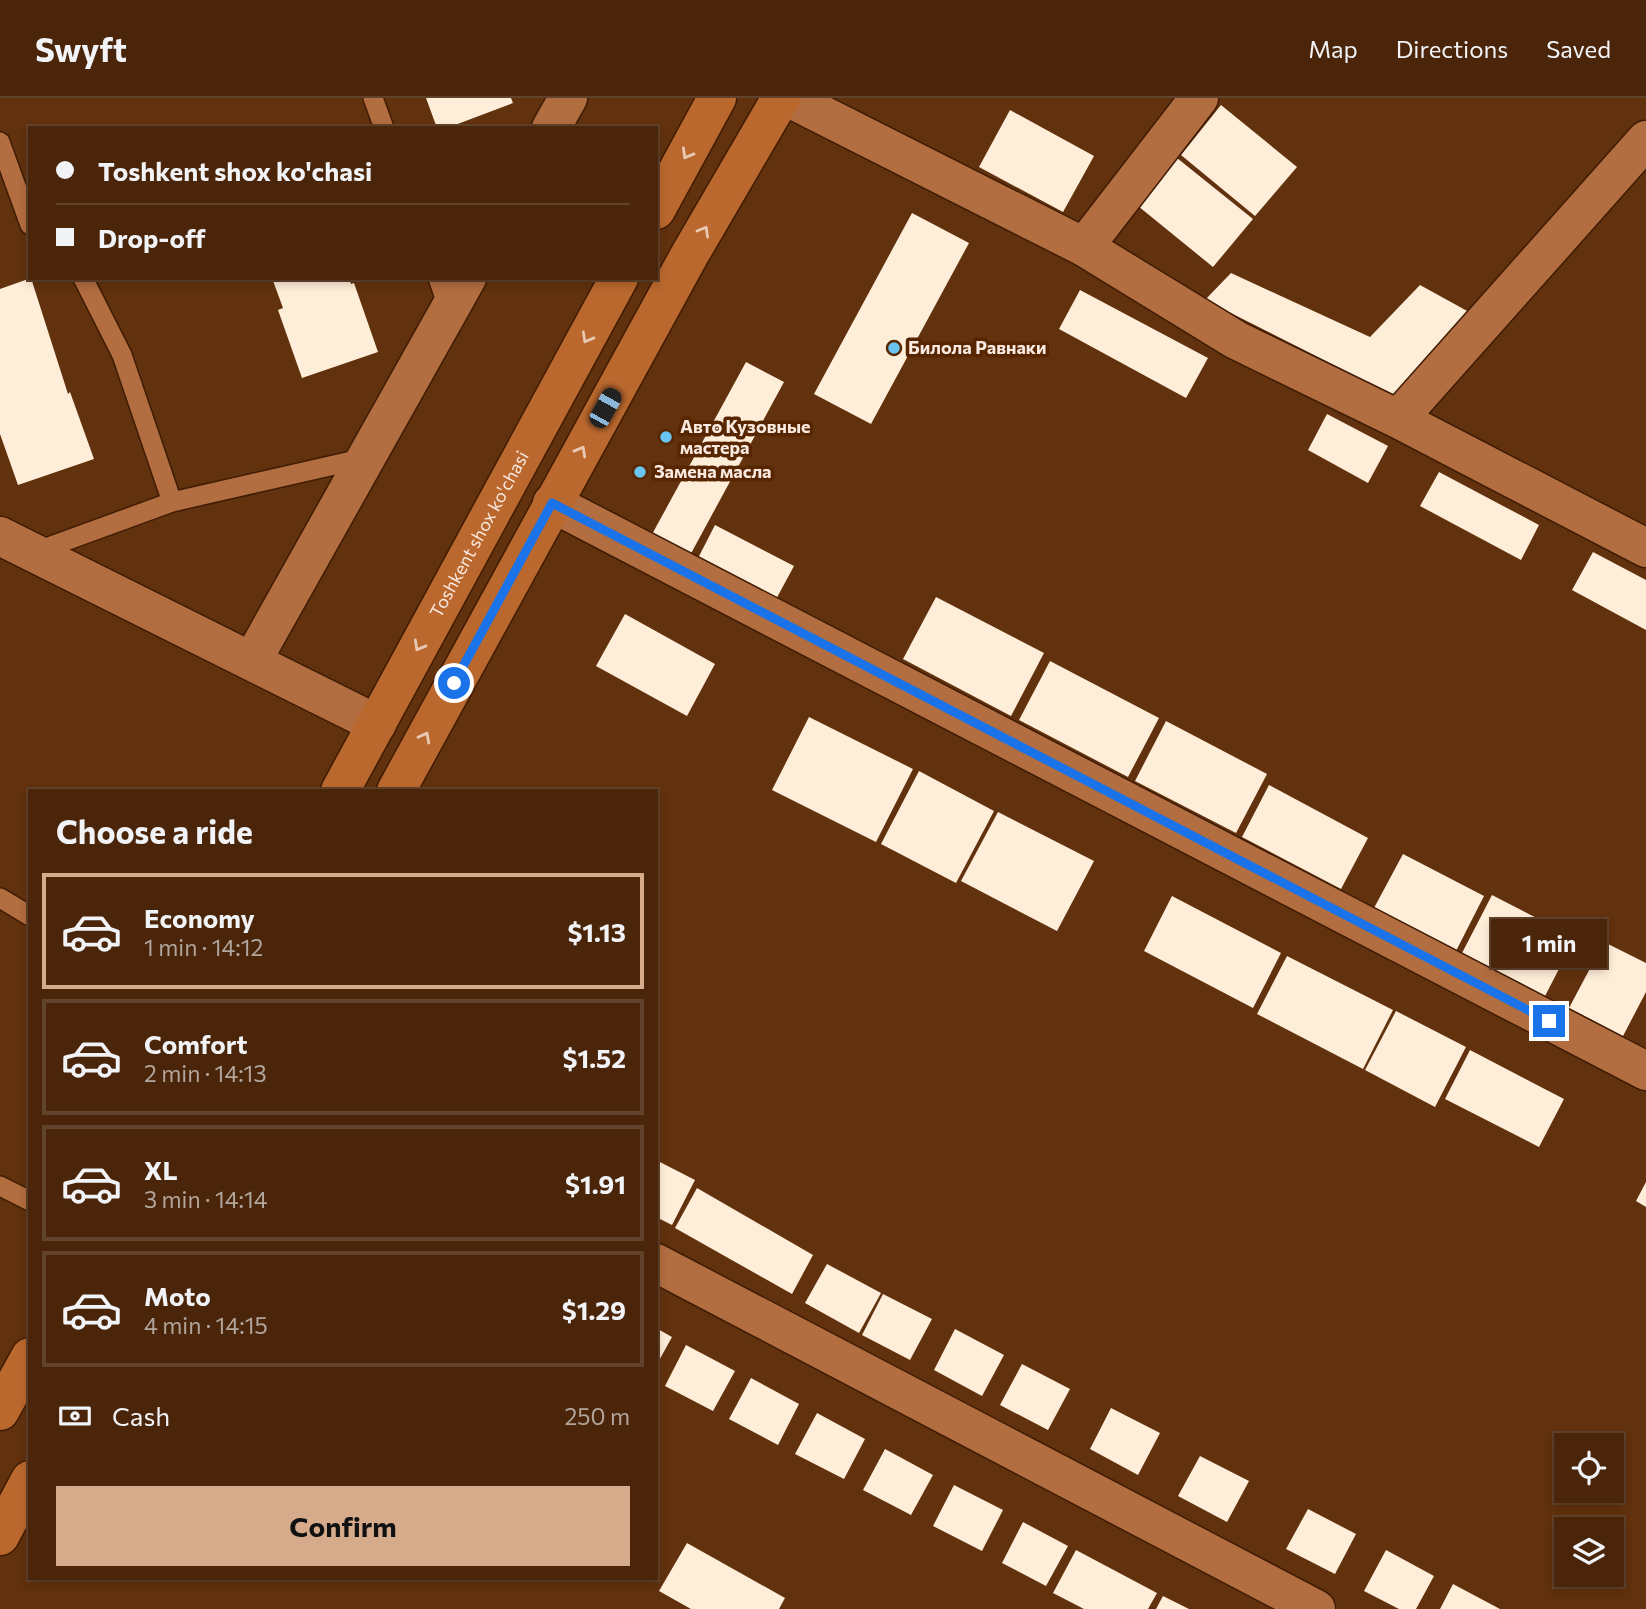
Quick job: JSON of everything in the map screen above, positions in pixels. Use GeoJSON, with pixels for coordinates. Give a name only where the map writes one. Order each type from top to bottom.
{"type":"FeatureCollection","features":[{"type":"Feature","properties":{"kind":"main road"},"geometry":{"type":"LineString","coordinates":[[658,206],[717,98]]}},
{"type":"Feature","properties":{"kind":"main road"},"geometry":{"type":"LineString","coordinates":[[397,789],[552,503],[670,258],[780,98]]}},
{"type":"Feature","properties":{"kind":"main road","name":"Toshkent shox ko'chasi"},"geometry":{"type":"LineString","coordinates":[[341,789],[618,280]]}},
{"type":"Feature","properties":{"kind":"main road"},"geometry":{"type":"LineString","coordinates":[[0,1411],[28,1361]]}},
{"type":"Feature","properties":{"kind":"main road"},"geometry":{"type":"LineString","coordinates":[[0,1536],[28,1484]]}},
{"type":"Feature","properties":{"kind":"street"},"geometry":{"type":"LineString","coordinates":[[552,126],[568,98]]}},
{"type":"Feature","properties":{"kind":"street"},"geometry":{"type":"LineString","coordinates":[[789,98],[1084,247],[1236,340],[1398,419],[1646,548]]}},
{"type":"Feature","properties":{"kind":"street"},"geometry":{"type":"LineString","coordinates":[[1084,247],[1199,98]]}},
{"type":"Feature","properties":{"kind":"street"},"geometry":{"type":"LineString","coordinates":[[1398,419],[1646,140]]}},
{"type":"Feature","properties":{"kind":"street"},"geometry":{"type":"LineString","coordinates":[[252,662],[366,458],[452,289]]}},
{"type":"Feature","properties":{"kind":"street"},"geometry":{"type":"LineString","coordinates":[[552,503],[1646,1071]]}},
{"type":"Feature","properties":{"kind":"street"},"geometry":{"type":"LineString","coordinates":[[0,536],[377,724]]}},
{"type":"Feature","properties":{"kind":"street"},"geometry":{"type":"LineString","coordinates":[[658,1264],[1316,1609]]}},
{"type":"Feature","properties":{"kind":"lane"},"geometry":{"type":"LineString","coordinates":[[373,98],[383,126]]}},
{"type":"Feature","properties":{"kind":"lane"},"geometry":{"type":"LineString","coordinates":[[0,142],[28,219]]}},
{"type":"Feature","properties":{"kind":"lane"},"geometry":{"type":"LineString","coordinates":[[84,280],[122,355],[172,502]]}},
{"type":"Feature","properties":{"kind":"lane"},"geometry":{"type":"LineString","coordinates":[[34,553],[172,502],[366,458]]}},
{"type":"Feature","properties":{"kind":"lane"},"geometry":{"type":"LineString","coordinates":[[0,898],[28,915]]}},
{"type":"Feature","properties":{"kind":"lane"},"geometry":{"type":"LineString","coordinates":[[0,1186],[28,1200]]}},
{"type":"Feature","properties":{"kind":"building"},"geometry":{"type":"Polygon","coordinates":[[[426,98],[511,98],[513,103],[452,126],[436,126],[426,98]]]}},
{"type":"Feature","properties":{"kind":"building"},"geometry":{"type":"Polygon","coordinates":[[[1221,105],[1297,167],[1255,216],[1181,155],[1221,105]]]}},
{"type":"Feature","properties":{"kind":"building"},"geometry":{"type":"Polygon","coordinates":[[[1010,110],[1094,156],[1063,212],[979,167],[1010,110]]]}},
{"type":"Feature","properties":{"kind":"building"},"geometry":{"type":"Polygon","coordinates":[[[1177,158],[1253,219],[1213,267],[1138,206],[1177,158]]]}},
{"type":"Feature","properties":{"kind":"building"},"geometry":{"type":"Polygon","coordinates":[[[912,213],[969,243],[871,424],[814,394],[912,213]]]}},
{"type":"Feature","properties":{"kind":"building"},"geometry":{"type":"Polygon","coordinates":[[[1231,273],[1370,337],[1420,285],[1469,312],[1393,395],[1205,300],[1231,273]]]}},
{"type":"Feature","properties":{"kind":"building"},"geometry":{"type":"Polygon","coordinates":[[[32,280],[68,394],[70,392],[94,459],[18,485],[0,434],[0,289],[32,280]]]}},
{"type":"Feature","properties":{"kind":"building"},"geometry":{"type":"Polygon","coordinates":[[[273,280],[350,280],[351,284],[354,283],[378,352],[302,378],[278,310],[283,308],[273,280]]]}},
{"type":"Feature","properties":{"kind":"building"},"geometry":{"type":"Polygon","coordinates":[[[1080,290],[1208,358],[1186,398],[1059,329],[1080,290]]]}},
{"type":"Feature","properties":{"kind":"building"},"geometry":{"type":"Polygon","coordinates":[[[746,362],[784,382],[688,559],[650,538],[746,362]]]}},
{"type":"Feature","properties":{"kind":"building"},"geometry":{"type":"Polygon","coordinates":[[[1327,414],[1388,446],[1368,483],[1308,450],[1327,414]]]}},
{"type":"Feature","properties":{"kind":"building"},"geometry":{"type":"Polygon","coordinates":[[[1439,472],[1539,525],[1521,560],[1420,506],[1439,472]]]}},
{"type":"Feature","properties":{"kind":"building"},"geometry":{"type":"Polygon","coordinates":[[[715,525],[794,566],[774,603],[696,562],[715,525]]]}},
{"type":"Feature","properties":{"kind":"building"},"geometry":{"type":"Polygon","coordinates":[[[1593,552],[1646,580],[1646,630],[1572,590],[1593,552]]]}},
{"type":"Feature","properties":{"kind":"building"},"geometry":{"type":"Polygon","coordinates":[[[936,597],[1044,653],[1011,716],[903,659],[936,597]]]}},
{"type":"Feature","properties":{"kind":"building"},"geometry":{"type":"Polygon","coordinates":[[[625,614],[715,664],[687,716],[596,666],[625,614]]]}},
{"type":"Feature","properties":{"kind":"building"},"geometry":{"type":"Polygon","coordinates":[[[1050,661],[1159,718],[1128,777],[1019,720],[1050,661]]]}},
{"type":"Feature","properties":{"kind":"building"},"geometry":{"type":"Polygon","coordinates":[[[809,717],[913,769],[876,842],[772,790],[809,717]]]}},
{"type":"Feature","properties":{"kind":"building"},"geometry":{"type":"Polygon","coordinates":[[[1166,721],[1267,774],[1236,833],[1135,781],[1166,721]]]}},
{"type":"Feature","properties":{"kind":"building"},"geometry":{"type":"Polygon","coordinates":[[[919,771],[994,811],[956,883],[881,844],[919,771]]]}},
{"type":"Feature","properties":{"kind":"building"},"geometry":{"type":"Polygon","coordinates":[[[1269,785],[1368,838],[1341,889],[1242,837],[1269,785]]]}},
{"type":"Feature","properties":{"kind":"building"},"geometry":{"type":"Polygon","coordinates":[[[998,812],[1094,861],[1057,931],[961,881],[998,812]]]}},
{"type":"Feature","properties":{"kind":"building"},"geometry":{"type":"Polygon","coordinates":[[[1403,854],[1484,896],[1456,951],[1374,908],[1403,854]]]}},
{"type":"Feature","properties":{"kind":"building"},"geometry":{"type":"Polygon","coordinates":[[[1492,895],[1575,938],[1544,998],[1461,955],[1492,895]]]}},
{"type":"Feature","properties":{"kind":"building"},"geometry":{"type":"Polygon","coordinates":[[[1172,896],[1281,953],[1253,1008],[1144,951],[1172,896]]]}},
{"type":"Feature","properties":{"kind":"building"},"geometry":{"type":"Polygon","coordinates":[[[1604,942],[1646,963],[1646,992],[1623,1036],[1569,1008],[1604,942]]]}},
{"type":"Feature","properties":{"kind":"building"},"geometry":{"type":"Polygon","coordinates":[[[1287,956],[1393,1010],[1363,1069],[1257,1014],[1287,956]]]}},
{"type":"Feature","properties":{"kind":"building"},"geometry":{"type":"Polygon","coordinates":[[[1396,1011],[1466,1047],[1435,1107],[1365,1070],[1396,1011]]]}},
{"type":"Feature","properties":{"kind":"building"},"geometry":{"type":"Polygon","coordinates":[[[1470,1050],[1564,1099],[1539,1147],[1445,1099],[1470,1050]]]}},
{"type":"Feature","properties":{"kind":"building"},"geometry":{"type":"Polygon","coordinates":[[[658,1161],[695,1180],[672,1225],[658,1218],[658,1161]]]}},
{"type":"Feature","properties":{"kind":"building"},"geometry":{"type":"Polygon","coordinates":[[[1646,1182],[1646,1207],[1636,1201],[1646,1182]]]}},
{"type":"Feature","properties":{"kind":"building"},"geometry":{"type":"Polygon","coordinates":[[[697,1188],[813,1255],[792,1294],[675,1228],[697,1188]]]}},
{"type":"Feature","properties":{"kind":"building"},"geometry":{"type":"Polygon","coordinates":[[[827,1264],[881,1293],[859,1333],[805,1303],[827,1264]]]}},
{"type":"Feature","properties":{"kind":"building"},"geometry":{"type":"Polygon","coordinates":[[[883,1294],[932,1319],[910,1360],[862,1335],[883,1294]]]}},
{"type":"Feature","properties":{"kind":"building"},"geometry":{"type":"Polygon","coordinates":[[[658,1329],[672,1337],[658,1362],[658,1329]]]}},
{"type":"Feature","properties":{"kind":"building"},"geometry":{"type":"Polygon","coordinates":[[[955,1329],[1004,1355],[982,1396],[934,1370],[955,1329]]]}},
{"type":"Feature","properties":{"kind":"building"},"geometry":{"type":"Polygon","coordinates":[[[686,1345],[735,1371],[713,1411],[665,1386],[686,1345]]]}},
{"type":"Feature","properties":{"kind":"building"},"geometry":{"type":"Polygon","coordinates":[[[1022,1364],[1070,1389],[1048,1430],[1000,1405],[1022,1364]]]}},
{"type":"Feature","properties":{"kind":"building"},"geometry":{"type":"Polygon","coordinates":[[[751,1378],[799,1404],[778,1445],[729,1419],[751,1378]]]}},
{"type":"Feature","properties":{"kind":"building"},"geometry":{"type":"Polygon","coordinates":[[[1111,1408],[1160,1433],[1138,1475],[1090,1449],[1111,1408]]]}},
{"type":"Feature","properties":{"kind":"building"},"geometry":{"type":"Polygon","coordinates":[[[817,1413],[865,1439],[844,1479],[795,1454],[817,1413]]]}},
{"type":"Feature","properties":{"kind":"building"},"geometry":{"type":"Polygon","coordinates":[[[885,1449],[933,1475],[911,1515],[863,1490],[885,1449]]]}},
{"type":"Feature","properties":{"kind":"building"},"geometry":{"type":"Polygon","coordinates":[[[1200,1456],[1249,1481],[1227,1522],[1178,1496],[1200,1456]]]}},
{"type":"Feature","properties":{"kind":"building"},"geometry":{"type":"Polygon","coordinates":[[[954,1485],[1003,1510],[982,1551],[933,1526],[954,1485]]]}},
{"type":"Feature","properties":{"kind":"building"},"geometry":{"type":"Polygon","coordinates":[[[1308,1509],[1356,1534],[1335,1574],[1286,1549],[1308,1509]]]}},
{"type":"Feature","properties":{"kind":"building"},"geometry":{"type":"Polygon","coordinates":[[[1023,1522],[1068,1546],[1046,1586],[1002,1563],[1023,1522]]]}},
{"type":"Feature","properties":{"kind":"building"},"geometry":{"type":"Polygon","coordinates":[[[687,1543],[785,1598],[779,1609],[691,1609],[659,1591],[687,1543]]]}},
{"type":"Feature","properties":{"kind":"building"},"geometry":{"type":"Polygon","coordinates":[[[1076,1550],[1157,1593],[1148,1609],[1084,1609],[1053,1593],[1076,1550]]]}},
{"type":"Feature","properties":{"kind":"building"},"geometry":{"type":"Polygon","coordinates":[[[1386,1550],[1434,1576],[1416,1609],[1399,1609],[1364,1591],[1386,1550]]]}},
{"type":"Feature","properties":{"kind":"building"},"geometry":{"type":"Polygon","coordinates":[[[1453,1584],[1500,1609],[1440,1609],[1453,1584]]]}},
{"type":"Feature","properties":{"kind":"building"},"geometry":{"type":"Polygon","coordinates":[[[1163,1596],[1189,1609],[1156,1609],[1163,1596]]]}},
{"type":"Feature","properties":{"kind":"place","name":"Билола Равнаки"},"geometry":{"type":"Point","coordinates":[894,348]}},
{"type":"Feature","properties":{"kind":"place","name":"Авто Кузовные мастера"},"geometry":{"type":"Point","coordinates":[666,437]}},
{"type":"Feature","properties":{"kind":"place","name":"Замена масла"},"geometry":{"type":"Point","coordinates":[640,472]}},
{"type":"Feature","properties":{"kind":"route"},"geometry":{"type":"LineString","coordinates":[[454,683],[552,503],[1549,1021]]}}]}
